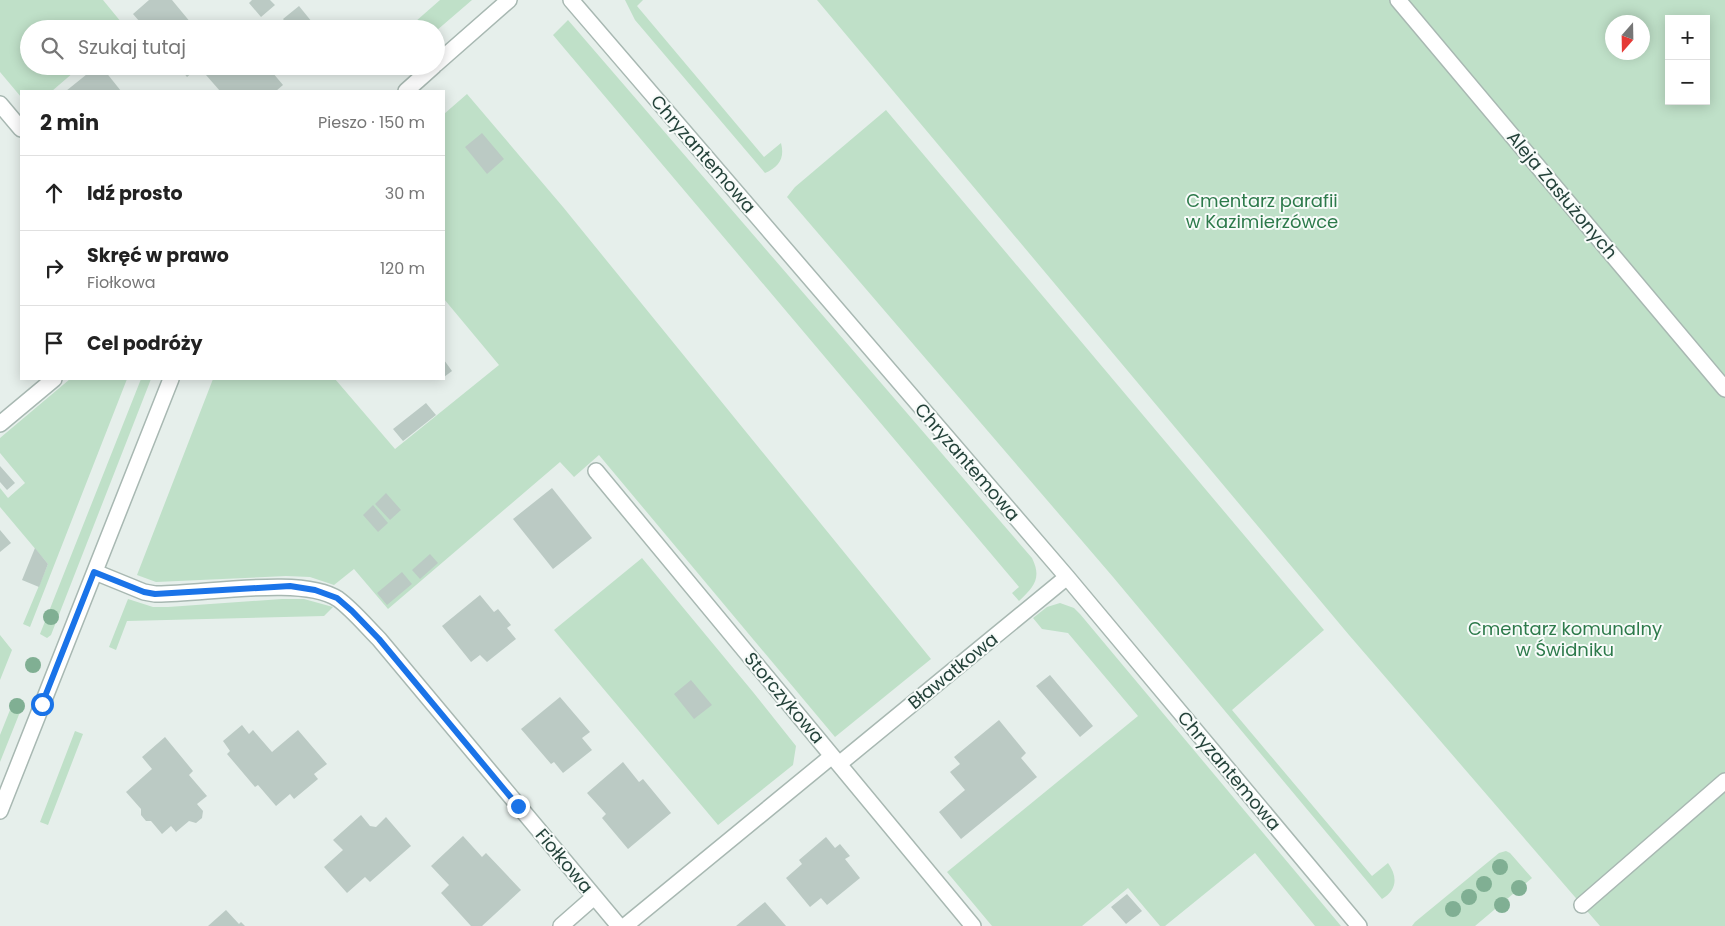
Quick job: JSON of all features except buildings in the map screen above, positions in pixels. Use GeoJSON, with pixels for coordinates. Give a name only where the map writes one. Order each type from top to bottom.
{"type":"FeatureCollection","features":[{"type":"Feature","properties":{"kind":"street"},"geometry":{"type":"LineString","coordinates":[[445,56],[509,0]]}},
{"type":"Feature","properties":{"kind":"street","name":"Chryzantemowa"},"geometry":{"type":"LineString","coordinates":[[572,0],[1067,577],[1359,926]]}},
{"type":"Feature","properties":{"kind":"street","name":"Aleja Zasłużonych"},"geometry":{"type":"LineString","coordinates":[[1398,0],[1725,389]]}},
{"type":"Feature","properties":{"kind":"street"},"geometry":{"type":"LineString","coordinates":[[407,90],[424,75]]}},
{"type":"Feature","properties":{"kind":"street"},"geometry":{"type":"LineString","coordinates":[[0,104],[20,128]]}},
{"type":"Feature","properties":{"kind":"street"},"geometry":{"type":"LineString","coordinates":[[0,424],[53,380]]}},
{"type":"Feature","properties":{"kind":"street"},"geometry":{"type":"LineString","coordinates":[[0,811],[171,380]]}},
{"type":"Feature","properties":{"kind":"street","name":"Storczykowa"},"geometry":{"type":"LineString","coordinates":[[596,471],[973,926]]}},
{"type":"Feature","properties":{"kind":"street","name":"Fiołkowa"},"geometry":{"type":"LineString","coordinates":[[94,572],[144,592],[155,594],[290,586],[315,590],[337,598],[379,639],[619,926]]}},
{"type":"Feature","properties":{"kind":"street","name":"Bławatkowa"},"geometry":{"type":"LineString","coordinates":[[625,926],[1067,577]]}},
{"type":"Feature","properties":{"kind":"street"},"geometry":{"type":"LineString","coordinates":[[1582,905],[1725,781]]}},
{"type":"Feature","properties":{"kind":"street"},"geometry":{"type":"LineString","coordinates":[[561,926],[594,897]]}},
{"type":"Feature","properties":{"kind":"green space"},"geometry":{"type":"Polygon","coordinates":[[[0,0],[103,0],[119,20],[20,20],[20,75],[71,75],[53,90],[20,90],[20,96],[0,72],[0,0]]]}},
{"type":"Feature","properties":{"kind":"green space"},"geometry":{"type":"Polygon","coordinates":[[[440,0],[472,0],[445,23],[445,20],[417,20],[440,0]]]}},
{"type":"Feature","properties":{"kind":"green space"},"geometry":{"type":"Polygon","coordinates":[[[625,0],[643,0],[637,6],[764,157],[781,143],[781,158],[774,168],[765,173],[635,20],[625,0]]]}},
{"type":"Feature","properties":{"kind":"green space"},"geometry":{"type":"Polygon","coordinates":[[[817,0],[1725,0],[1725,926],[1600,926],[1349,635],[817,0]]]}},
{"type":"Feature","properties":{"kind":"green space"},"geometry":{"type":"Polygon","coordinates":[[[568,20],[1032,558],[1036,571],[1035,582],[1019,601],[1012,593],[1019,587],[553,35],[568,20]]]}},
{"type":"Feature","properties":{"kind":"green space"},"geometry":{"type":"Polygon","coordinates":[[[467,94],[563,207],[931,659],[835,737],[599,455],[574,477],[560,462],[388,609],[354,569],[334,585],[310,577],[286,576],[156,582],[137,575],[213,380],[336,380],[395,449],[499,365],[445,300],[445,113],[467,94]]]}},
{"type":"Feature","properties":{"kind":"green space"},"geometry":{"type":"Polygon","coordinates":[[[886,110],[1324,630],[1232,710],[1372,876],[1388,863],[1393,873],[1394,883],[1391,892],[1382,899],[1113,577],[787,197],[795,187],[886,110]]]}},
{"type":"Feature","properties":{"kind":"green space"},"geometry":{"type":"Polygon","coordinates":[[[69,380],[127,380],[30,627],[23,624],[48,564],[0,507],[0,488],[8,498],[25,483],[0,453],[0,438],[69,380]]]}},
{"type":"Feature","properties":{"kind":"green space"},"geometry":{"type":"Polygon","coordinates":[[[141,380],[151,380],[51,635],[47,638],[40,634],[141,380]]]}},
{"type":"Feature","properties":{"kind":"green space"},"geometry":{"type":"Polygon","coordinates":[[[642,558],[796,746],[793,765],[718,825],[554,630],[642,558]]]}},
{"type":"Feature","properties":{"kind":"green space"},"geometry":{"type":"Polygon","coordinates":[[[128,599],[153,607],[304,599],[333,607],[324,616],[127,621],[116,650],[109,647],[128,599]]]}},
{"type":"Feature","properties":{"kind":"green space"},"geometry":{"type":"Polygon","coordinates":[[[1060,603],[1074,608],[1080,614],[1341,926],[1315,926],[1255,853],[1165,926],[1160,926],[1128,888],[1082,926],[992,926],[947,872],[1138,716],[1068,633],[1042,629],[1033,618],[1047,607],[1060,603]]]}},
{"type":"Feature","properties":{"kind":"green space"},"geometry":{"type":"Polygon","coordinates":[[[0,635],[12,650],[0,680],[0,635]]]}},
{"type":"Feature","properties":{"kind":"green space"},"geometry":{"type":"Polygon","coordinates":[[[14,700],[20,703],[22,707],[0,762],[0,735],[14,700]]]}},
{"type":"Feature","properties":{"kind":"green space"},"geometry":{"type":"Polygon","coordinates":[[[75,731],[83,734],[48,825],[40,822],[75,731]]]}},
{"type":"Feature","properties":{"kind":"green space"},"geometry":{"type":"Polygon","coordinates":[[[1506,851],[1532,878],[1475,926],[1412,926],[1499,853],[1506,851]]]}},
{"type":"Feature","properties":{"kind":"route"},"geometry":{"type":"LineString","coordinates":[[42,704],[94,572],[144,592],[155,594],[290,586],[315,590],[337,598],[379,639],[518,806]]}},
{"type":"Feature","properties":{"kind":"park label","name":"Cmentarz parafii w Kazimierzówce"},"geometry":{"type":"Point","coordinates":[1262,211]}},
{"type":"Feature","properties":{"kind":"park label","name":"Cmentarz komunalny w Świdniku"},"geometry":{"type":"Point","coordinates":[1565,639]}}]}
